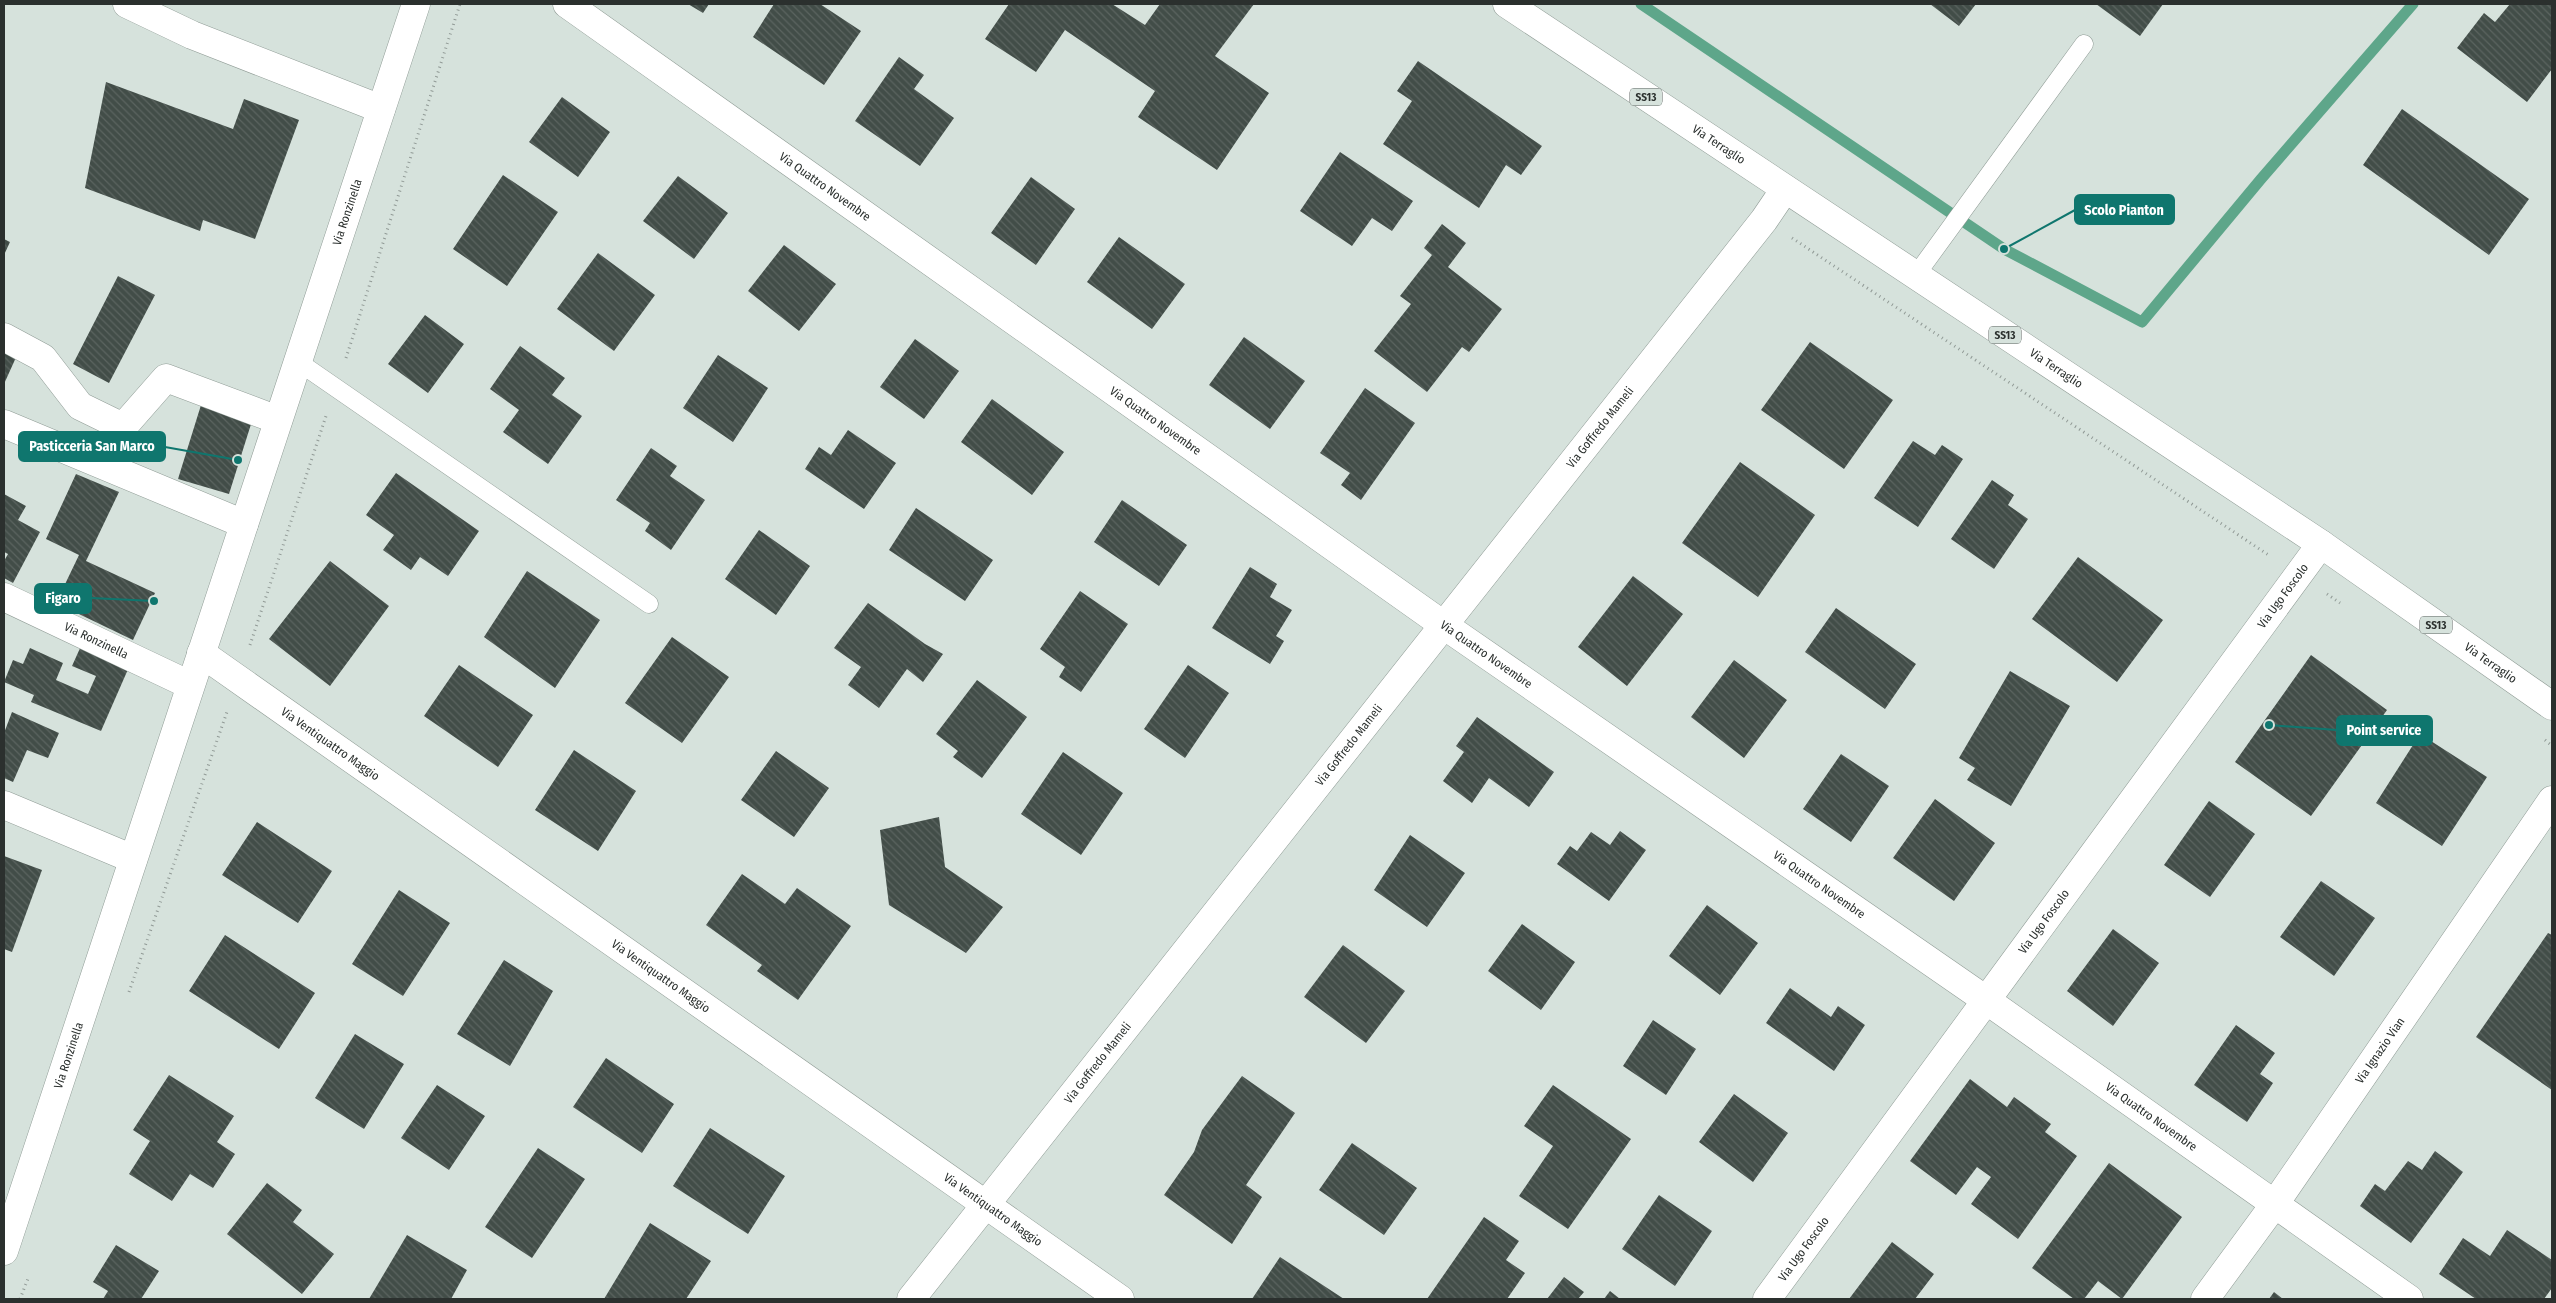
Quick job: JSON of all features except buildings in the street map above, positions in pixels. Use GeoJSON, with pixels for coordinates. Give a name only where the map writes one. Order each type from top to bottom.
{"type":"FeatureCollection","features":[{"type":"Feature","properties":{"kind":"street"},"geometry":{"type":"LineString","coordinates":[[127,4],[192,35],[381,109]]}},
{"type":"Feature","properties":{"kind":"street","name":"Via Ronzinella"},"geometry":{"type":"LineString","coordinates":[[4,1251],[10,1208],[133,859],[416,4]]}},
{"type":"Feature","properties":{"kind":"street","name":"Via Quattro Novembre"},"geometry":{"type":"LineString","coordinates":[[567,4],[1445,626],[1986,1000],[2409,1299]]}},
{"type":"Feature","properties":{"kind":"street","name":"Via Terraglio"},"geometry":{"type":"LineString","coordinates":[[1506,4],[2321,544],[2552,706]]}},
{"type":"Feature","properties":{"kind":"street","name":"Via Goffredo Mameli"},"geometry":{"type":"LineString","coordinates":[[911,1299],[1445,626],[1764,220],[1785,189]]}},
{"type":"Feature","properties":{"kind":"street"},"geometry":{"type":"LineString","coordinates":[[4,338],[43,358],[80,406],[123,427],[166,378],[278,420]]}},
{"type":"Feature","properties":{"kind":"street"},"geometry":{"type":"LineString","coordinates":[[4,424],[244,524]]}},
{"type":"Feature","properties":{"kind":"street","name":"Via Ugo Foscolo"},"geometry":{"type":"LineString","coordinates":[[1767,1299],[2321,544]]}},
{"type":"Feature","properties":{"kind":"street","name":"Via Ronzinella"},"geometry":{"type":"LineString","coordinates":[[4,597],[190,685]]}},
{"type":"Feature","properties":{"kind":"street","name":"Via Ventiquattro Maggio"},"geometry":{"type":"LineString","coordinates":[[202,653],[1120,1299]]}},
{"type":"Feature","properties":{"kind":"street","name":"Via Ignazio Vian"},"geometry":{"type":"LineString","coordinates":[[2205,1299],[2274,1205],[2552,800]]}},
{"type":"Feature","properties":{"kind":"street"},"geometry":{"type":"LineString","coordinates":[[4,805],[133,859]]}},
{"type":"Feature","properties":{"kind":"lane"},"geometry":{"type":"LineString","coordinates":[[1916,275],[2084,44]]}},
{"type":"Feature","properties":{"kind":"lane"},"geometry":{"type":"LineString","coordinates":[[297,361],[649,604]]}},
{"type":"Feature","properties":{"kind":"path"},"geometry":{"type":"LineString","coordinates":[[1764,220],[2345,606]]}},
{"type":"Feature","properties":{"kind":"path"},"geometry":{"type":"LineString","coordinates":[[2536,735],[2552,746]]}},
{"type":"Feature","properties":{"kind":"waterway"},"geometry":{"type":"LineString","coordinates":[[1641,4],[2004,249],[2142,322],[2261,179],[2413,4]]}},
{"type":"Feature","properties":{"kind":"place","name":"Scolo Pianton"},"geometry":{"type":"Point","coordinates":[2004,249]}},
{"type":"Feature","properties":{"kind":"place","name":"Pasticceria San Marco"},"geometry":{"type":"Point","coordinates":[238,460]}},
{"type":"Feature","properties":{"kind":"place","name":"Figaro"},"geometry":{"type":"Point","coordinates":[154,601]}},
{"type":"Feature","properties":{"kind":"place","name":"Point service"},"geometry":{"type":"Point","coordinates":[2269,725]}}]}
